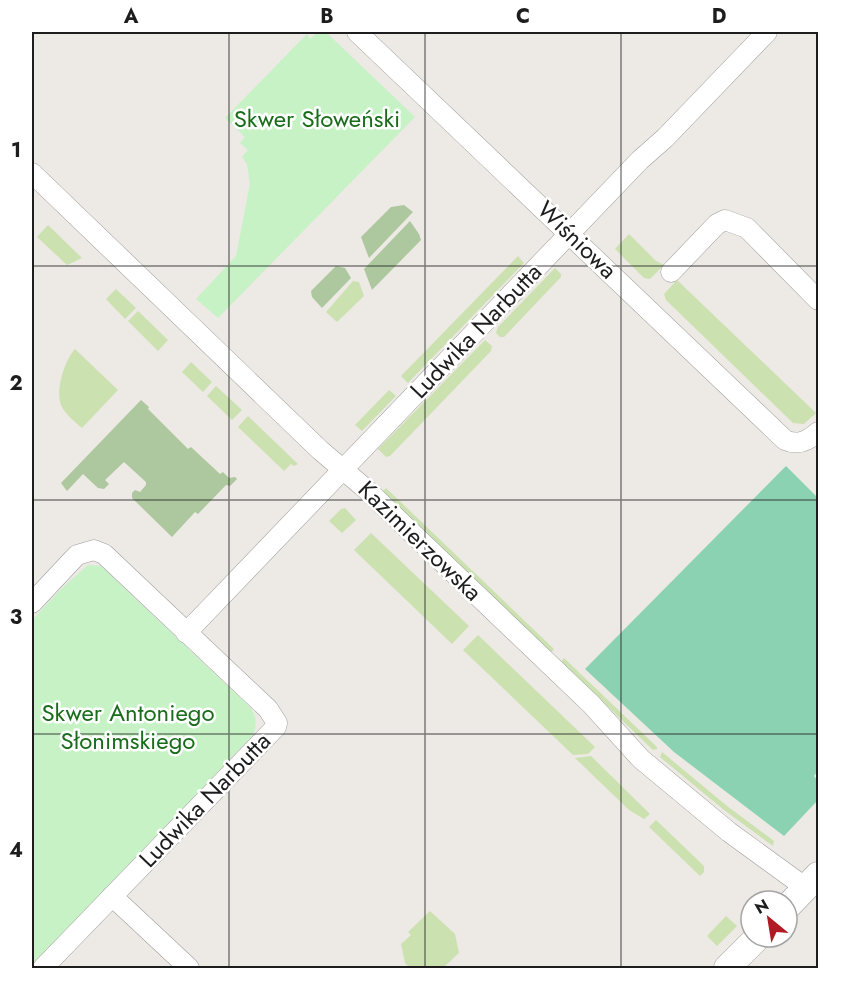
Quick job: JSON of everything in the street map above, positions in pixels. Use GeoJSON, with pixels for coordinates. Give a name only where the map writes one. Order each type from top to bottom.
{"type":"FeatureCollection","features":[{"type":"Feature","properties":{"kind":"street","name":"Wiśniowa"},"geometry":{"type":"LineString","coordinates":[[357,32],[792,441],[819,432]]}},
{"type":"Feature","properties":{"kind":"street","name":"Ludwika Narbutta"},"geometry":{"type":"LineString","coordinates":[[186,633],[640,159],[665,138],[767,32]]}},
{"type":"Feature","properties":{"kind":"street","name":"Kazimierzowska"},"geometry":{"type":"LineString","coordinates":[[32,173],[342,470],[367,490],[591,704],[641,759],[729,832],[814,886]]}},
{"type":"Feature","properties":{"kind":"street"},"geometry":{"type":"LineString","coordinates":[[671,272],[717,224],[725,220],[732,221],[747,228],[819,300]]}},
{"type":"Feature","properties":{"kind":"street","name":"Ludwika Narbutta"},"geometry":{"type":"LineString","coordinates":[[32,603],[77,555],[94,550],[104,554],[268,709],[277,723],[276,727],[43,969]]}},
{"type":"Feature","properties":{"kind":"street"},"geometry":{"type":"LineString","coordinates":[[799,898],[814,886]]}},
{"type":"Feature","properties":{"kind":"street"},"geometry":{"type":"LineString","coordinates":[[112,896],[189,969]]}},
{"type":"Feature","properties":{"kind":"street"},"geometry":{"type":"LineString","coordinates":[[727,969],[746,949]]}},
{"type":"Feature","properties":{"kind":"green space","name":"Skwer Słoweński"},"geometry":{"type":"Polygon","coordinates":[[[317,32],[326,32],[415,117],[218,318],[196,299],[236,256],[250,184],[247,164],[242,157],[248,150],[240,143],[245,137],[225,118],[307,34],[310,39],[317,32]]]}},
{"type":"Feature","properties":{"kind":"green space"},"geometry":{"type":"Polygon","coordinates":[[[404,205],[413,212],[369,258],[361,237],[391,207],[404,205]]]}},
{"type":"Feature","properties":{"kind":"green space"},"geometry":{"type":"Polygon","coordinates":[[[410,221],[421,240],[372,290],[364,269],[410,221]]]}},
{"type":"Feature","properties":{"kind":"green space"},"geometry":{"type":"Polygon","coordinates":[[[48,225],[82,258],[67,265],[37,237],[48,225]]]}},
{"type":"Feature","properties":{"kind":"green space"},"geometry":{"type":"Polygon","coordinates":[[[629,234],[656,261],[664,265],[650,279],[644,278],[615,249],[629,234]]]}},
{"type":"Feature","properties":{"kind":"green space"},"geometry":{"type":"Polygon","coordinates":[[[518,256],[524,263],[408,383],[401,376],[518,256]]]}},
{"type":"Feature","properties":{"kind":"green space"},"geometry":{"type":"Polygon","coordinates":[[[336,266],[345,268],[351,278],[322,308],[312,297],[311,291],[336,266]]]}},
{"type":"Feature","properties":{"kind":"green space"},"geometry":{"type":"Polygon","coordinates":[[[555,268],[561,277],[504,337],[500,337],[496,333],[498,327],[555,268]]]}},
{"type":"Feature","properties":{"kind":"green space"},"geometry":{"type":"Polygon","coordinates":[[[677,280],[816,413],[804,424],[793,423],[666,300],[664,294],[677,280]]]}},
{"type":"Feature","properties":{"kind":"green space"},"geometry":{"type":"Polygon","coordinates":[[[353,281],[359,282],[364,296],[337,322],[326,312],[353,281]]]}},
{"type":"Feature","properties":{"kind":"green space"},"geometry":{"type":"Polygon","coordinates":[[[116,289],[136,308],[125,319],[106,299],[116,289]]]}},
{"type":"Feature","properties":{"kind":"green space"},"geometry":{"type":"Polygon","coordinates":[[[138,311],[168,340],[158,351],[128,321],[138,311]]]}},
{"type":"Feature","properties":{"kind":"green space"},"geometry":{"type":"Polygon","coordinates":[[[485,340],[492,346],[491,351],[390,456],[386,457],[378,449],[485,340]]]}},
{"type":"Feature","properties":{"kind":"green space"},"geometry":{"type":"Polygon","coordinates":[[[75,349],[118,390],[82,428],[62,407],[59,393],[62,376],[75,349]]]}},
{"type":"Feature","properties":{"kind":"green space"},"geometry":{"type":"Polygon","coordinates":[[[191,362],[212,382],[203,392],[182,372],[191,362]]]}},
{"type":"Feature","properties":{"kind":"green space"},"geometry":{"type":"Polygon","coordinates":[[[216,386],[242,410],[232,420],[207,396],[216,386]]]}},
{"type":"Feature","properties":{"kind":"green space"},"geometry":{"type":"Polygon","coordinates":[[[389,390],[396,396],[362,431],[355,425],[389,390]]]}},
{"type":"Feature","properties":{"kind":"green space"},"geometry":{"type":"Polygon","coordinates":[[[141,400],[188,449],[191,447],[220,474],[223,472],[229,478],[237,479],[230,486],[226,485],[198,514],[195,512],[172,537],[132,498],[132,493],[135,490],[140,492],[146,482],[124,462],[105,480],[109,484],[104,489],[98,488],[83,474],[67,491],[61,483],[141,400]]]}},
{"type":"Feature","properties":{"kind":"green space"},"geometry":{"type":"Polygon","coordinates":[[[248,416],[298,464],[294,466],[291,464],[284,471],[238,427],[248,416]]]}},
{"type":"Feature","properties":{"kind":"green space"},"geometry":{"type":"Polygon","coordinates":[[[786,466],[818,498],[818,771],[814,776],[818,781],[818,800],[784,836],[674,752],[585,669],[786,466]]]}},
{"type":"Feature","properties":{"kind":"green space"},"geometry":{"type":"Polygon","coordinates":[[[386,488],[554,649],[551,653],[382,492],[386,488]]]}},
{"type":"Feature","properties":{"kind":"green space"},"geometry":{"type":"Polygon","coordinates":[[[345,508],[356,520],[342,533],[329,521],[345,508]]]}},
{"type":"Feature","properties":{"kind":"green space"},"geometry":{"type":"Polygon","coordinates":[[[371,533],[469,626],[452,644],[354,550],[371,533]]]}},
{"type":"Feature","properties":{"kind":"green space","name":"Skwer Antoniego Słonimskiego"},"geometry":{"type":"Polygon","coordinates":[[[88,565],[101,566],[250,707],[256,721],[253,735],[32,965],[32,620],[62,588],[88,565]]]}},
{"type":"Feature","properties":{"kind":"green space"},"geometry":{"type":"Polygon","coordinates":[[[478,635],[595,747],[588,754],[573,755],[463,650],[478,635]]]}},
{"type":"Feature","properties":{"kind":"green space"},"geometry":{"type":"Polygon","coordinates":[[[564,658],[657,749],[653,750],[561,662],[564,658]]]}},
{"type":"Feature","properties":{"kind":"green space"},"geometry":{"type":"Polygon","coordinates":[[[662,752],[727,806],[774,841],[773,846],[724,810],[660,757],[662,752]]]}},
{"type":"Feature","properties":{"kind":"green space"},"geometry":{"type":"Polygon","coordinates":[[[591,756],[650,814],[644,819],[629,810],[575,758],[591,756]]]}},
{"type":"Feature","properties":{"kind":"green space"},"geometry":{"type":"Polygon","coordinates":[[[656,820],[704,866],[704,872],[700,876],[649,827],[656,820]]]}},
{"type":"Feature","properties":{"kind":"green space"},"geometry":{"type":"Polygon","coordinates":[[[430,911],[455,934],[459,953],[443,968],[410,968],[405,963],[401,944],[411,935],[408,932],[430,911]]]}},
{"type":"Feature","properties":{"kind":"green space"},"geometry":{"type":"Polygon","coordinates":[[[726,916],[737,926],[717,946],[707,936],[726,916]]]}}]}
